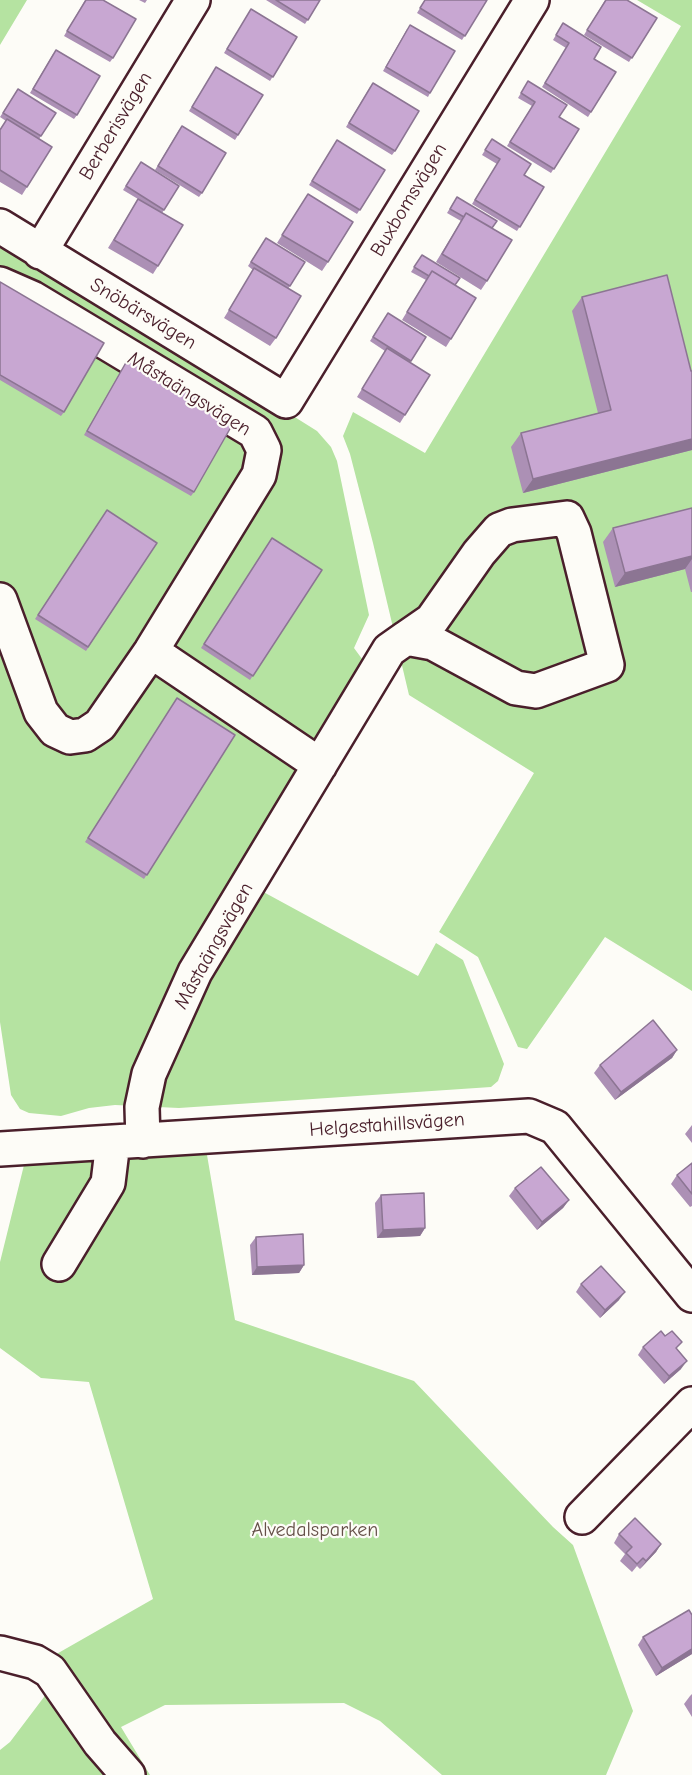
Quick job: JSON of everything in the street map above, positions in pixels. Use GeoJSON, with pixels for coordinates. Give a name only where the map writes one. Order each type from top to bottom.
{"type":"FeatureCollection","features":[{"type":"Feature","properties":{"kind":"street","name":"Berberisvägen"},"geometry":{"type":"LineString","coordinates":[[40,252],[193,0]]}},
{"type":"Feature","properties":{"kind":"street","name":"Buxbomsvägen"},"geometry":{"type":"LineString","coordinates":[[286,401],[532,0]]}},
{"type":"Feature","properties":{"kind":"street","name":"Snöbärsvägen"},"geometry":{"type":"LineString","coordinates":[[0,226],[286,401]]}},
{"type":"Feature","properties":{"kind":"street","name":"Måstaängsvägen"},"geometry":{"type":"LineString","coordinates":[[0,284],[32,298],[255,432],[264,450],[259,475],[151,651],[100,725],[85,735],[70,737],[55,730],[41,712],[0,600]]}},
{"type":"Feature","properties":{"kind":"street","name":"Måstaängsvägen"},"geometry":{"type":"LineString","coordinates":[[59,1264],[108,1183],[128,1142],[142,1107],[149,1074],[195,972],[389,650],[406,638],[432,620],[479,553],[499,530],[512,525],[567,518],[574,533],[606,665],[536,691],[516,688],[433,643],[406,638]]}},
{"type":"Feature","properties":{"kind":"street"},"geometry":{"type":"LineString","coordinates":[[151,651],[320,765]]}},
{"type":"Feature","properties":{"kind":"street","name":"Helgestahillsvägen"},"geometry":{"type":"LineString","coordinates":[[0,1149],[529,1116],[555,1127],[692,1295]]}},
{"type":"Feature","properties":{"kind":"street"},"geometry":{"type":"LineString","coordinates":[[582,1516],[692,1404]]}},
{"type":"Feature","properties":{"kind":"street"},"geometry":{"type":"LineString","coordinates":[[0,1653],[35,1662],[50,1671],[100,1743],[128,1775]]}},
{"type":"Feature","properties":{"kind":"green space"},"geometry":{"type":"Polygon","coordinates":[[[0,0],[27,0],[0,45],[0,0]]]}},
{"type":"Feature","properties":{"kind":"green space"},"geometry":{"type":"Polygon","coordinates":[[[637,0],[692,0],[692,991],[605,937],[527,1049],[518,1047],[478,957],[439,932],[534,773],[409,695],[373,543],[350,454],[343,436],[353,412],[425,453],[681,26],[637,0]]]}},
{"type":"Feature","properties":{"kind":"green space"},"geometry":{"type":"Polygon","coordinates":[[[0,232],[317,431],[331,447],[337,461],[369,615],[354,648],[365,663],[234,876],[418,976],[436,943],[463,960],[504,1064],[498,1081],[491,1087],[179,1108],[115,1105],[89,1108],[61,1116],[29,1113],[20,1109],[11,1095],[0,1022],[0,232]]]}},
{"type":"Feature","properties":{"kind":"green space","name":"Alvedalsparken"},"geometry":{"type":"Polygon","coordinates":[[[206,1149],[235,1320],[414,1381],[553,1527],[573,1545],[633,1711],[606,1775],[442,1775],[380,1721],[344,1703],[165,1705],[121,1727],[150,1775],[0,1775],[0,1750],[10,1742],[44,1697],[53,1656],[153,1599],[89,1382],[41,1378],[0,1348],[0,1262],[26,1157],[206,1149]]]}},
{"type":"Feature","properties":{"kind":"building"},"geometry":{"type":"Polygon","coordinates":[[[86,0],[103,0],[136,19],[113,58],[67,31],[86,0]]]}},
{"type":"Feature","properties":{"kind":"building"},"geometry":{"type":"Polygon","coordinates":[[[276,0],[320,0],[308,20],[276,0]]]}},
{"type":"Feature","properties":{"kind":"building"},"geometry":{"type":"Polygon","coordinates":[[[425,0],[487,0],[465,36],[420,8],[425,0]]]}},
{"type":"Feature","properties":{"kind":"building"},"geometry":{"type":"Polygon","coordinates":[[[606,0],[627,0],[657,18],[632,58],[587,30],[606,0]]]}},
{"type":"Feature","properties":{"kind":"building"},"geometry":{"type":"Polygon","coordinates":[[[251,9],[297,37],[273,77],[227,49],[251,9]]]}},
{"type":"Feature","properties":{"kind":"building"},"geometry":{"type":"Polygon","coordinates":[[[563,23],[601,47],[594,59],[616,72],[591,112],[545,83],[569,43],[556,35],[563,23]]]}},
{"type":"Feature","properties":{"kind":"building"},"geometry":{"type":"Polygon","coordinates":[[[410,25],[455,51],[430,93],[386,67],[410,25]]]}},
{"type":"Feature","properties":{"kind":"building"},"geometry":{"type":"Polygon","coordinates":[[[56,50],[100,76],[77,115],[33,89],[56,50]]]}},
{"type":"Feature","properties":{"kind":"building"},"geometry":{"type":"Polygon","coordinates":[[[216,67],[263,95],[238,135],[192,107],[216,67]]]}},
{"type":"Feature","properties":{"kind":"building"},"geometry":{"type":"Polygon","coordinates":[[[528,81],[567,105],[559,117],[579,129],[554,169],[510,142],[535,102],[521,93],[528,81]]]}},
{"type":"Feature","properties":{"kind":"building"},"geometry":{"type":"Polygon","coordinates":[[[373,83],[419,111],[395,151],[349,123],[373,83]]]}},
{"type":"Feature","properties":{"kind":"building"},"geometry":{"type":"Polygon","coordinates":[[[18,89],[56,113],[41,136],[3,113],[18,89]]]}},
{"type":"Feature","properties":{"kind":"building"},"geometry":{"type":"Polygon","coordinates":[[[7,119],[52,147],[27,187],[0,170],[0,130],[7,119]]]}},
{"type":"Feature","properties":{"kind":"building"},"geometry":{"type":"Polygon","coordinates":[[[182,126],[226,153],[202,193],[158,166],[182,126]]]}},
{"type":"Feature","properties":{"kind":"building"},"geometry":{"type":"Polygon","coordinates":[[[492,139],[531,164],[524,175],[544,187],[520,227],[475,200],[500,159],[485,150],[492,139]]]}},
{"type":"Feature","properties":{"kind":"building"},"geometry":{"type":"Polygon","coordinates":[[[337,140],[385,170],[360,210],[312,181],[337,140]]]}},
{"type":"Feature","properties":{"kind":"building"},"geometry":{"type":"Polygon","coordinates":[[[141,162],[179,186],[164,210],[126,186],[141,162]]]}},
{"type":"Feature","properties":{"kind":"building"},"geometry":{"type":"Polygon","coordinates":[[[308,194],[353,222],[328,262],[282,235],[308,194]]]}},
{"type":"Feature","properties":{"kind":"building"},"geometry":{"type":"Polygon","coordinates":[[[457,197],[497,221],[492,228],[466,213],[464,217],[450,209],[457,197]]]}},
{"type":"Feature","properties":{"kind":"building"},"geometry":{"type":"Polygon","coordinates":[[[138,199],[183,225],[158,266],[114,240],[138,199]]]}},
{"type":"Feature","properties":{"kind":"building"},"geometry":{"type":"Polygon","coordinates":[[[466,213],[512,240],[487,281],[442,254],[466,213]]]}},
{"type":"Feature","properties":{"kind":"building"},"geometry":{"type":"Polygon","coordinates":[[[266,238],[305,262],[290,286],[251,262],[266,238]]]}},
{"type":"Feature","properties":{"kind":"building"},"geometry":{"type":"Polygon","coordinates":[[[422,255],[460,278],[455,285],[432,271],[429,276],[414,267],[422,255]]]}},
{"type":"Feature","properties":{"kind":"building"},"geometry":{"type":"Polygon","coordinates":[[[254,268],[301,296],[276,338],[229,310],[254,268]]]}},
{"type":"Feature","properties":{"kind":"building"},"geometry":{"type":"Polygon","coordinates":[[[432,271],[476,298],[451,339],[407,312],[432,271]]]}},
{"type":"Feature","properties":{"kind":"building"},"geometry":{"type":"Polygon","coordinates":[[[667,275],[692,371],[692,439],[533,479],[521,433],[611,410],[582,297],[667,275]]]}},
{"type":"Feature","properties":{"kind":"building"},"geometry":{"type":"Polygon","coordinates":[[[0,282],[104,343],[64,412],[0,375],[0,282]]]}},
{"type":"Feature","properties":{"kind":"building"},"geometry":{"type":"Polygon","coordinates":[[[388,313],[426,337],[411,361],[373,337],[388,313]]]}},
{"type":"Feature","properties":{"kind":"building"},"geometry":{"type":"Polygon","coordinates":[[[387,348],[430,375],[405,415],[362,389],[387,348]]]}},
{"type":"Feature","properties":{"kind":"building"},"geometry":{"type":"Polygon","coordinates":[[[128,359],[235,420],[194,492],[87,431],[128,359]]]}},
{"type":"Feature","properties":{"kind":"building"},"geometry":{"type":"Polygon","coordinates":[[[692,508],[692,556],[625,573],[613,528],[692,508]]]}},
{"type":"Feature","properties":{"kind":"building"},"geometry":{"type":"Polygon","coordinates":[[[107,510],[157,543],[88,647],[38,615],[107,510]]]}},
{"type":"Feature","properties":{"kind":"building"},"geometry":{"type":"Polygon","coordinates":[[[272,538],[322,570],[253,676],[204,644],[272,538]]]}},
{"type":"Feature","properties":{"kind":"building"},"geometry":{"type":"Polygon","coordinates":[[[177,698],[235,735],[147,875],[88,838],[177,698]]]}},
{"type":"Feature","properties":{"kind":"building"},"geometry":{"type":"Polygon","coordinates":[[[653,1020],[677,1050],[621,1092],[600,1065],[653,1020]]]}},
{"type":"Feature","properties":{"kind":"building"},"geometry":{"type":"Polygon","coordinates":[[[692,1163],[692,1194],[677,1175],[692,1163]]]}},
{"type":"Feature","properties":{"kind":"building"},"geometry":{"type":"Polygon","coordinates":[[[541,1167],[569,1200],[542,1222],[515,1188],[541,1167]]]}},
{"type":"Feature","properties":{"kind":"building"},"geometry":{"type":"Polygon","coordinates":[[[424,1193],[425,1228],[383,1230],[381,1195],[424,1193]]]}},
{"type":"Feature","properties":{"kind":"building"},"geometry":{"type":"Polygon","coordinates":[[[303,1234],[304,1265],[257,1267],[256,1237],[303,1234]]]}},
{"type":"Feature","properties":{"kind":"building"},"geometry":{"type":"Polygon","coordinates":[[[601,1266],[625,1292],[605,1310],[581,1284],[601,1266]]]}},
{"type":"Feature","properties":{"kind":"building"},"geometry":{"type":"Polygon","coordinates":[[[661,1331],[665,1336],[672,1331],[682,1342],[676,1348],[687,1361],[669,1376],[643,1347],[661,1331]]]}},
{"type":"Feature","properties":{"kind":"building"},"geometry":{"type":"Polygon","coordinates":[[[635,1518],[661,1544],[646,1561],[643,1558],[637,1564],[626,1553],[632,1547],[619,1534],[635,1518]]]}},
{"type":"Feature","properties":{"kind":"building"},"geometry":{"type":"Polygon","coordinates":[[[689,1610],[692,1615],[692,1649],[662,1668],[643,1637],[689,1610]]]}}]}
